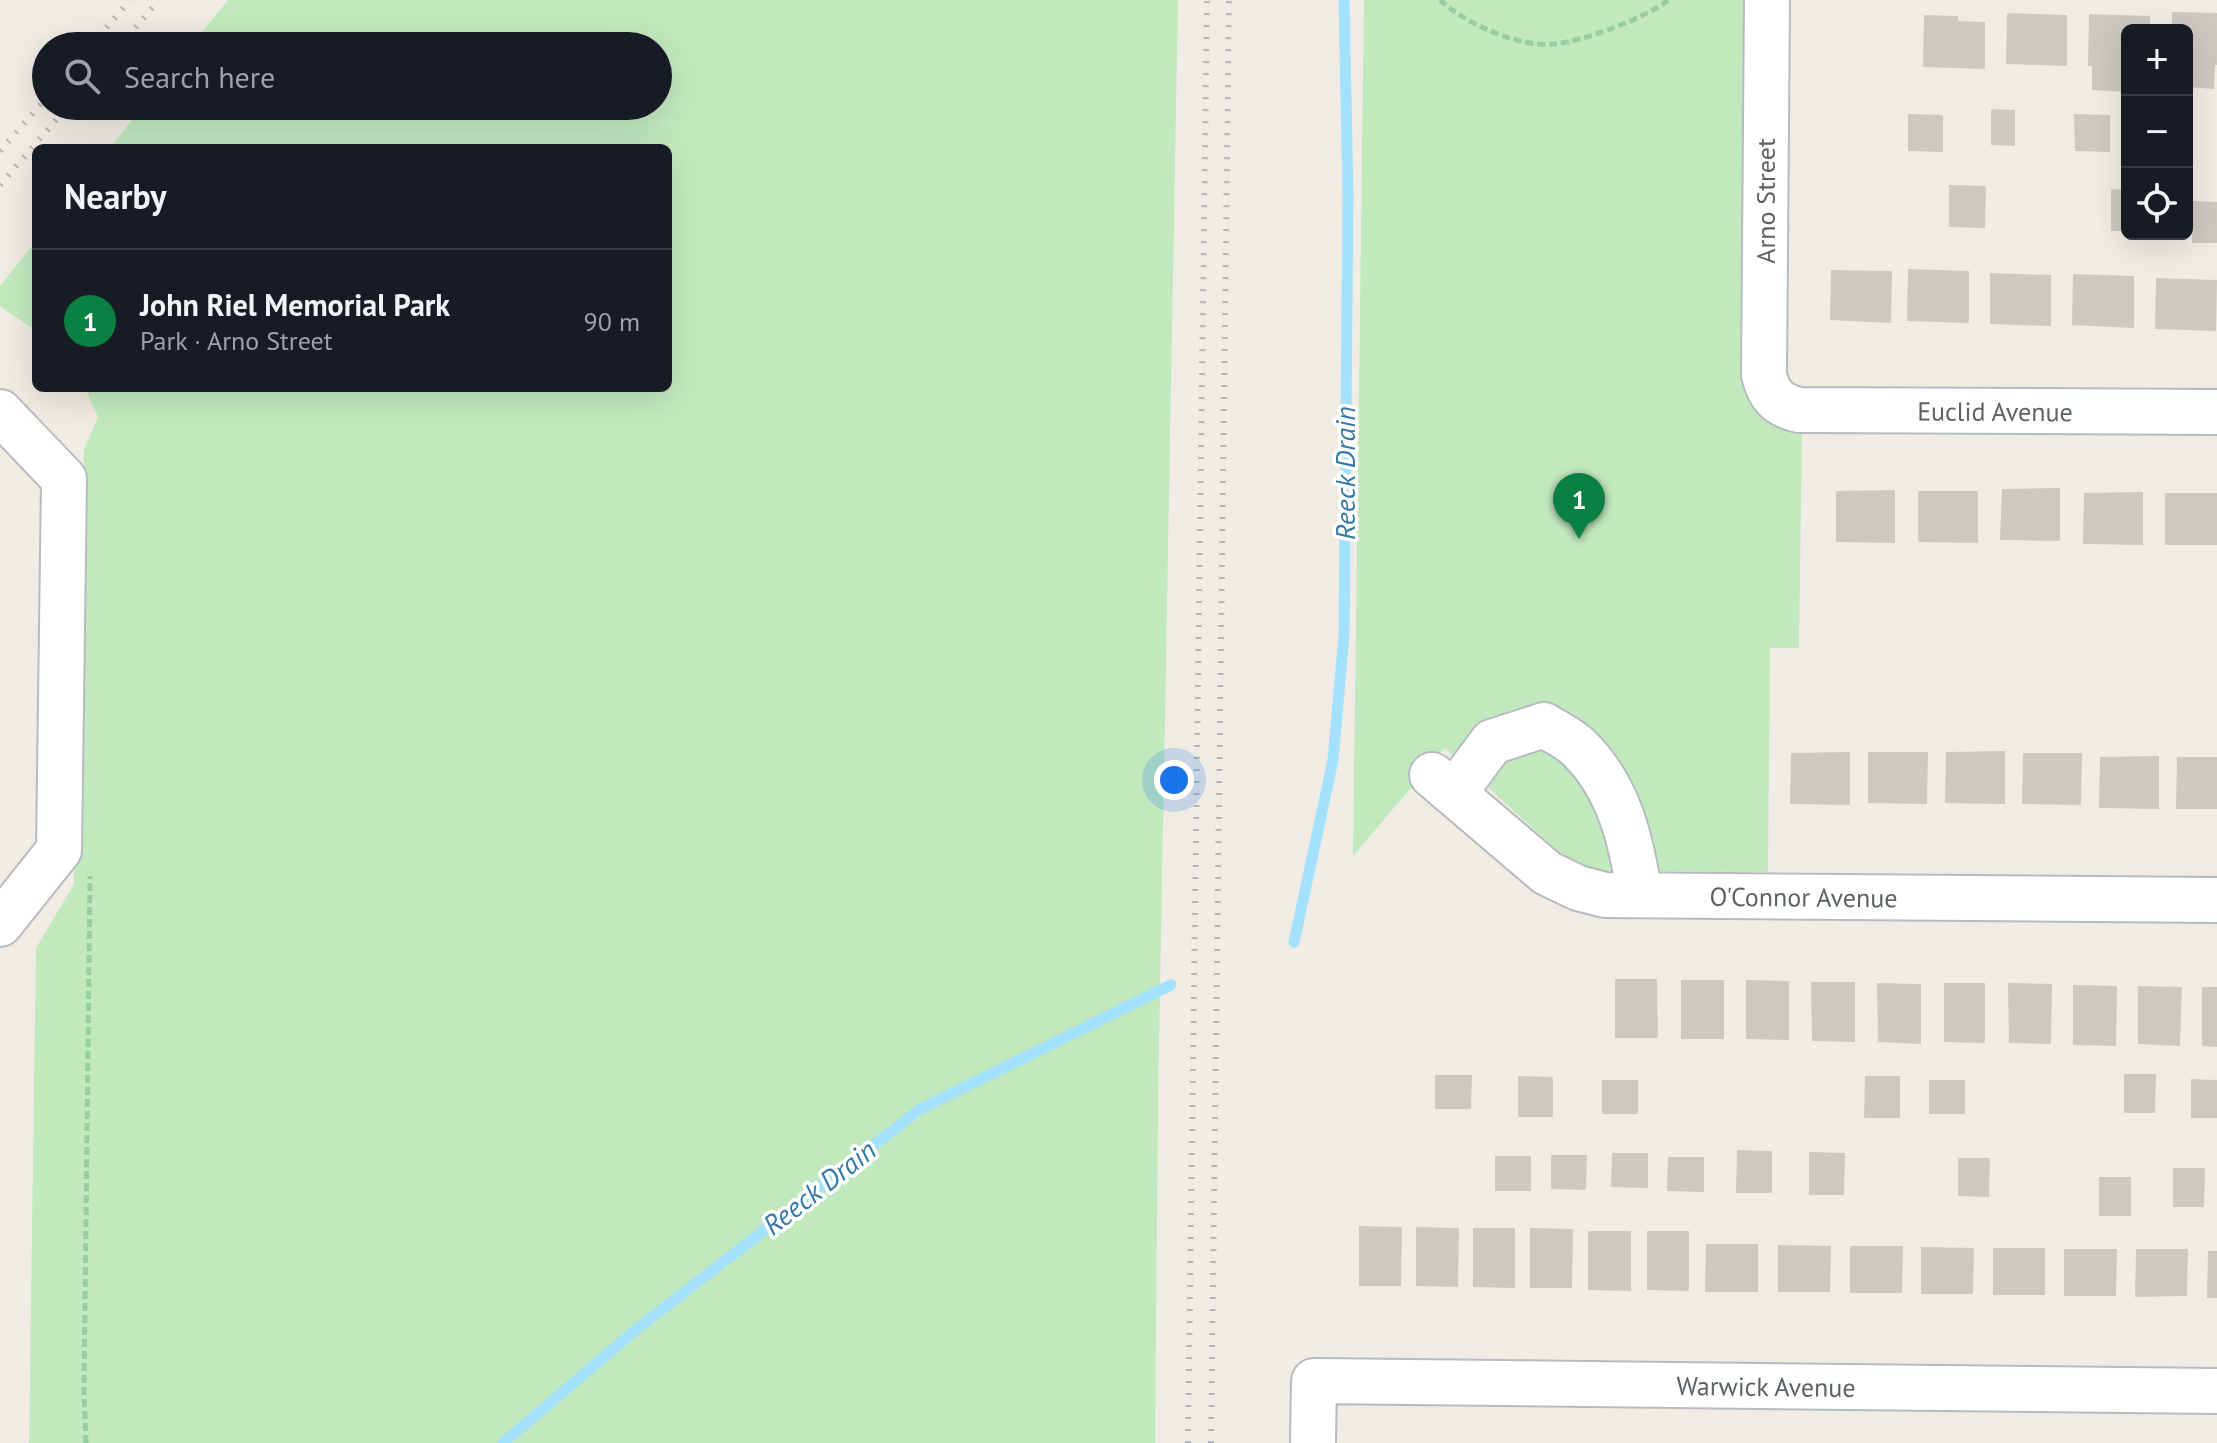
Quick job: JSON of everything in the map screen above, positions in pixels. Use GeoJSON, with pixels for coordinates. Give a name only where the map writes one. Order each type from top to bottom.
{"type":"FeatureCollection","features":[{"type":"Feature","properties":{"kind":"street","name":"Arno Street"},"geometry":{"type":"LineString","coordinates":[[1767,0],[1764,368],[1768,391],[1776,399]]}},
{"type":"Feature","properties":{"kind":"street","name":"Euclid Avenue"},"geometry":{"type":"LineString","coordinates":[[1776,399],[1784,406],[1799,410],[2217,412]]}},
{"type":"Feature","properties":{"kind":"street"},"geometry":{"type":"LineString","coordinates":[[0,412],[64,479],[59,850],[0,924]]}},
{"type":"Feature","properties":{"kind":"street","name":"O'Connor Avenue"},"geometry":{"type":"LineString","coordinates":[[1640,895],[1632,846],[1613,792],[1579,747],[1544,725],[1492,742],[1443,784],[1547,873],[1578,888],[1605,895],[2217,900]]}},
{"type":"Feature","properties":{"kind":"street","name":"Warwick Avenue"},"geometry":{"type":"LineString","coordinates":[[1313,1443],[1314,1381],[2217,1391]]}},
{"type":"Feature","properties":{"kind":"path"},"geometry":{"type":"LineString","coordinates":[[1440,0],[1451,11],[1500,36],[1552,45],[1613,28],[1669,0]]}},
{"type":"Feature","properties":{"kind":"path"},"geometry":{"type":"LineString","coordinates":[[86,1443],[90,862]]}},
{"type":"Feature","properties":{"kind":"green space"},"geometry":{"type":"Polygon","coordinates":[[[228,0],[1178,0],[1158,1104],[1155,1443],[29,1443],[36,948],[74,884],[84,449],[98,417],[87,392],[672,392],[672,144],[113,144],[132,120],[672,120],[672,32],[202,32],[228,0]]]}},
{"type":"Feature","properties":{"kind":"green space"},"geometry":{"type":"Polygon","coordinates":[[[1364,0],[1745,0],[1740,372],[1749,396],[1760,413],[1777,424],[1802,432],[1799,648],[1770,648],[1768,872],[1597,871],[1562,855],[1445,748],[1353,856],[1364,0]]]}},
{"type":"Feature","properties":{"kind":"green space"},"geometry":{"type":"Polygon","coordinates":[[[32,246],[32,328],[0,306],[0,286],[32,246]]]}},
{"type":"Feature","properties":{"kind":"building"},"geometry":{"type":"Polygon","coordinates":[[[2172,12],[2217,13],[2214,89],[2193,87],[2193,24],[2172,24],[2172,12]]]}},
{"type":"Feature","properties":{"kind":"building"},"geometry":{"type":"Polygon","coordinates":[[[2007,13],[2067,15],[2067,66],[2006,64],[2007,13]]]}},
{"type":"Feature","properties":{"kind":"building"},"geometry":{"type":"Polygon","coordinates":[[[2089,14],[2150,16],[2150,24],[2121,24],[2121,92],[2092,90],[2092,66],[2088,66],[2089,14]]]}},
{"type":"Feature","properties":{"kind":"building"},"geometry":{"type":"Polygon","coordinates":[[[1924,15],[1958,16],[1958,21],[1985,22],[1985,69],[1923,67],[1924,15]]]}},
{"type":"Feature","properties":{"kind":"building"},"geometry":{"type":"Polygon","coordinates":[[[1991,109],[2015,110],[2015,146],[1991,145],[1991,109]]]}},
{"type":"Feature","properties":{"kind":"building"},"geometry":{"type":"Polygon","coordinates":[[[1908,114],[1943,115],[1943,152],[1908,151],[1908,114]]]}},
{"type":"Feature","properties":{"kind":"building"},"geometry":{"type":"Polygon","coordinates":[[[2074,114],[2110,115],[2110,152],[2075,151],[2074,114]]]}},
{"type":"Feature","properties":{"kind":"building"},"geometry":{"type":"Polygon","coordinates":[[[1949,185],[1986,186],[1985,228],[1949,227],[1949,185]]]}},
{"type":"Feature","properties":{"kind":"building"},"geometry":{"type":"Polygon","coordinates":[[[2111,189],[2121,190],[2121,231],[2111,231],[2111,189]]]}},
{"type":"Feature","properties":{"kind":"building"},"geometry":{"type":"Polygon","coordinates":[[[2193,201],[2217,202],[2217,243],[2192,243],[2193,201]]]}},
{"type":"Feature","properties":{"kind":"building"},"geometry":{"type":"Polygon","coordinates":[[[1908,269],[1969,271],[1969,323],[1907,321],[1908,269]]]}},
{"type":"Feature","properties":{"kind":"building"},"geometry":{"type":"Polygon","coordinates":[[[1831,270],[1892,271],[1891,323],[1830,320],[1831,270]]]}},
{"type":"Feature","properties":{"kind":"building"},"geometry":{"type":"Polygon","coordinates":[[[1990,273],[2051,275],[2051,326],[1990,324],[1990,273]]]}},
{"type":"Feature","properties":{"kind":"building"},"geometry":{"type":"Polygon","coordinates":[[[2073,274],[2134,276],[2134,328],[2072,325],[2073,274]]]}},
{"type":"Feature","properties":{"kind":"building"},"geometry":{"type":"Polygon","coordinates":[[[2156,278],[2217,280],[2216,331],[2155,329],[2156,278]]]}},
{"type":"Feature","properties":{"kind":"building"},"geometry":{"type":"Polygon","coordinates":[[[2060,488],[2060,541],[2000,540],[2002,489],[2060,488]]]}},
{"type":"Feature","properties":{"kind":"building"},"geometry":{"type":"Polygon","coordinates":[[[1895,490],[1895,543],[1836,542],[1836,491],[1895,490]]]}},
{"type":"Feature","properties":{"kind":"building"},"geometry":{"type":"Polygon","coordinates":[[[1918,491],[1978,491],[1978,543],[1918,542],[1918,491]]]}},
{"type":"Feature","properties":{"kind":"building"},"geometry":{"type":"Polygon","coordinates":[[[2143,492],[2143,545],[2083,544],[2084,493],[2143,492]]]}},
{"type":"Feature","properties":{"kind":"building"},"geometry":{"type":"Polygon","coordinates":[[[2165,493],[2217,493],[2217,545],[2165,545],[2165,493]]]}},
{"type":"Feature","properties":{"kind":"building"},"geometry":{"type":"Polygon","coordinates":[[[2005,751],[2005,804],[1945,803],[1946,752],[2005,751]]]}},
{"type":"Feature","properties":{"kind":"building"},"geometry":{"type":"Polygon","coordinates":[[[1850,752],[1850,805],[1790,804],[1791,753],[1850,752]]]}},
{"type":"Feature","properties":{"kind":"building"},"geometry":{"type":"Polygon","coordinates":[[[1868,752],[1928,752],[1927,804],[1868,803],[1868,752]]]}},
{"type":"Feature","properties":{"kind":"building"},"geometry":{"type":"Polygon","coordinates":[[[2023,753],[2082,753],[2081,805],[2022,804],[2023,753]]]}},
{"type":"Feature","properties":{"kind":"building"},"geometry":{"type":"Polygon","coordinates":[[[2159,756],[2159,809],[2099,808],[2100,757],[2159,756]]]}},
{"type":"Feature","properties":{"kind":"building"},"geometry":{"type":"Polygon","coordinates":[[[2177,757],[2217,757],[2217,809],[2176,809],[2177,757]]]}},
{"type":"Feature","properties":{"kind":"building"},"geometry":{"type":"Polygon","coordinates":[[[1615,979],[1657,979],[1658,1038],[1615,1038],[1615,979]]]}},
{"type":"Feature","properties":{"kind":"building"},"geometry":{"type":"Polygon","coordinates":[[[1681,980],[1724,980],[1724,1039],[1681,1039],[1681,980]]]}},
{"type":"Feature","properties":{"kind":"building"},"geometry":{"type":"Polygon","coordinates":[[[1746,980],[1789,981],[1789,1040],[1746,1039],[1746,980]]]}},
{"type":"Feature","properties":{"kind":"building"},"geometry":{"type":"Polygon","coordinates":[[[1811,982],[1855,982],[1855,1042],[1812,1041],[1811,982]]]}},
{"type":"Feature","properties":{"kind":"building"},"geometry":{"type":"Polygon","coordinates":[[[1877,983],[1921,984],[1921,1044],[1878,1042],[1877,983]]]}},
{"type":"Feature","properties":{"kind":"building"},"geometry":{"type":"Polygon","coordinates":[[[1944,983],[1985,983],[1985,1043],[1944,1042],[1944,983]]]}},
{"type":"Feature","properties":{"kind":"building"},"geometry":{"type":"Polygon","coordinates":[[[2008,983],[2052,984],[2051,1044],[2009,1043],[2008,983]]]}},
{"type":"Feature","properties":{"kind":"building"},"geometry":{"type":"Polygon","coordinates":[[[2073,985],[2117,986],[2116,1046],[2073,1045],[2073,985]]]}},
{"type":"Feature","properties":{"kind":"building"},"geometry":{"type":"Polygon","coordinates":[[[2138,986],[2182,987],[2180,1046],[2138,1044],[2138,986]]]}},
{"type":"Feature","properties":{"kind":"building"},"geometry":{"type":"Polygon","coordinates":[[[2202,987],[2217,987],[2217,1047],[2202,1046],[2202,987]]]}},
{"type":"Feature","properties":{"kind":"building"},"geometry":{"type":"Polygon","coordinates":[[[2124,1074],[2156,1074],[2155,1113],[2124,1113],[2124,1074]]]}},
{"type":"Feature","properties":{"kind":"building"},"geometry":{"type":"Polygon","coordinates":[[[1435,1075],[1472,1075],[1471,1109],[1435,1109],[1435,1075]]]}},
{"type":"Feature","properties":{"kind":"building"},"geometry":{"type":"Polygon","coordinates":[[[1518,1076],[1553,1077],[1553,1117],[1518,1117],[1518,1076]]]}},
{"type":"Feature","properties":{"kind":"building"},"geometry":{"type":"Polygon","coordinates":[[[1865,1076],[1900,1076],[1900,1118],[1864,1118],[1865,1076]]]}},
{"type":"Feature","properties":{"kind":"building"},"geometry":{"type":"Polygon","coordinates":[[[2191,1079],[2217,1080],[2217,1118],[2191,1118],[2191,1079]]]}},
{"type":"Feature","properties":{"kind":"building"},"geometry":{"type":"Polygon","coordinates":[[[1602,1080],[1638,1080],[1638,1114],[1602,1114],[1602,1080]]]}},
{"type":"Feature","properties":{"kind":"building"},"geometry":{"type":"Polygon","coordinates":[[[1929,1080],[1965,1080],[1965,1114],[1929,1114],[1929,1080]]]}},
{"type":"Feature","properties":{"kind":"building"},"geometry":{"type":"Polygon","coordinates":[[[1737,1150],[1772,1151],[1772,1193],[1736,1193],[1737,1150]]]}},
{"type":"Feature","properties":{"kind":"building"},"geometry":{"type":"Polygon","coordinates":[[[1809,1152],[1845,1153],[1844,1195],[1809,1195],[1809,1152]]]}},
{"type":"Feature","properties":{"kind":"building"},"geometry":{"type":"Polygon","coordinates":[[[1612,1153],[1648,1153],[1648,1188],[1611,1187],[1612,1153]]]}},
{"type":"Feature","properties":{"kind":"building"},"geometry":{"type":"Polygon","coordinates":[[[1551,1155],[1587,1155],[1586,1190],[1551,1189],[1551,1155]]]}},
{"type":"Feature","properties":{"kind":"building"},"geometry":{"type":"Polygon","coordinates":[[[1495,1156],[1531,1156],[1531,1191],[1495,1191],[1495,1156]]]}},
{"type":"Feature","properties":{"kind":"building"},"geometry":{"type":"Polygon","coordinates":[[[1668,1157],[1704,1157],[1704,1192],[1667,1191],[1668,1157]]]}},
{"type":"Feature","properties":{"kind":"building"},"geometry":{"type":"Polygon","coordinates":[[[1958,1158],[1990,1158],[1989,1197],[1958,1196],[1958,1158]]]}},
{"type":"Feature","properties":{"kind":"building"},"geometry":{"type":"Polygon","coordinates":[[[2173,1168],[2205,1168],[2204,1207],[2173,1207],[2173,1168]]]}},
{"type":"Feature","properties":{"kind":"building"},"geometry":{"type":"Polygon","coordinates":[[[2099,1177],[2131,1177],[2131,1216],[2099,1216],[2099,1177]]]}},
{"type":"Feature","properties":{"kind":"building"},"geometry":{"type":"Polygon","coordinates":[[[1359,1226],[1402,1227],[1401,1286],[1359,1286],[1359,1226]]]}},
{"type":"Feature","properties":{"kind":"building"},"geometry":{"type":"Polygon","coordinates":[[[1416,1227],[1459,1228],[1458,1287],[1416,1286],[1416,1227]]]}},
{"type":"Feature","properties":{"kind":"building"},"geometry":{"type":"Polygon","coordinates":[[[1473,1228],[1515,1228],[1515,1288],[1473,1287],[1473,1228]]]}},
{"type":"Feature","properties":{"kind":"building"},"geometry":{"type":"Polygon","coordinates":[[[1530,1228],[1573,1229],[1572,1288],[1530,1288],[1530,1228]]]}},
{"type":"Feature","properties":{"kind":"building"},"geometry":{"type":"Polygon","coordinates":[[[1588,1231],[1631,1231],[1631,1291],[1588,1290],[1588,1231]]]}},
{"type":"Feature","properties":{"kind":"building"},"geometry":{"type":"Polygon","coordinates":[[[1647,1231],[1689,1231],[1689,1291],[1647,1290],[1647,1231]]]}},
{"type":"Feature","properties":{"kind":"building"},"geometry":{"type":"Polygon","coordinates":[[[1706,1244],[1758,1244],[1758,1292],[1705,1292],[1706,1244]]]}},
{"type":"Feature","properties":{"kind":"building"},"geometry":{"type":"Polygon","coordinates":[[[1778,1245],[1831,1246],[1830,1292],[1778,1292],[1778,1245]]]}},
{"type":"Feature","properties":{"kind":"building"},"geometry":{"type":"Polygon","coordinates":[[[1850,1246],[1903,1246],[1902,1293],[1850,1293],[1850,1246]]]}},
{"type":"Feature","properties":{"kind":"building"},"geometry":{"type":"Polygon","coordinates":[[[1921,1247],[1974,1248],[1973,1294],[1921,1294],[1921,1247]]]}},
{"type":"Feature","properties":{"kind":"building"},"geometry":{"type":"Polygon","coordinates":[[[1993,1248],[2045,1248],[2045,1295],[1993,1295],[1993,1248]]]}},
{"type":"Feature","properties":{"kind":"building"},"geometry":{"type":"Polygon","coordinates":[[[2064,1249],[2117,1249],[2116,1296],[2064,1296],[2064,1249]]]}},
{"type":"Feature","properties":{"kind":"building"},"geometry":{"type":"Polygon","coordinates":[[[2136,1249],[2188,1249],[2187,1296],[2135,1297],[2136,1249]]]}},
{"type":"Feature","properties":{"kind":"building"},"geometry":{"type":"Polygon","coordinates":[[[2208,1251],[2217,1251],[2217,1298],[2207,1298],[2208,1251]]]}},
{"type":"Feature","properties":{"kind":"waterway","name":"Reeck Drain"},"geometry":{"type":"LineString","coordinates":[[1294,942],[1333,760],[1344,636],[1348,196],[1344,0]]}},
{"type":"Feature","properties":{"kind":"waterway","name":"Reeck Drain"},"geometry":{"type":"LineString","coordinates":[[503,1443],[633,1332],[920,1109],[1171,985]]}},
{"type":"Feature","properties":{"kind":"railway"},"geometry":{"type":"LineString","coordinates":[[103,32],[130,0]]}},
{"type":"Feature","properties":{"kind":"railway"},"geometry":{"type":"LineString","coordinates":[[132,32],[159,0]]}},
{"type":"Feature","properties":{"kind":"railway"},"geometry":{"type":"LineString","coordinates":[[1188,1443],[1207,0]]}},
{"type":"Feature","properties":{"kind":"railway"},"geometry":{"type":"LineString","coordinates":[[1211,1443],[1229,0]]}},
{"type":"Feature","properties":{"kind":"railway"},"geometry":{"type":"LineString","coordinates":[[0,151],[32,114]]}},
{"type":"Feature","properties":{"kind":"railway"},"geometry":{"type":"LineString","coordinates":[[35,144],[56,120]]}},
{"type":"Feature","properties":{"kind":"railway"},"geometry":{"type":"LineString","coordinates":[[0,185],[32,148]]}},
{"type":"Feature","properties":{"kind":"place","name":"John Riel Memorial Park"},"geometry":{"type":"Point","coordinates":[1579,539]}}]}
